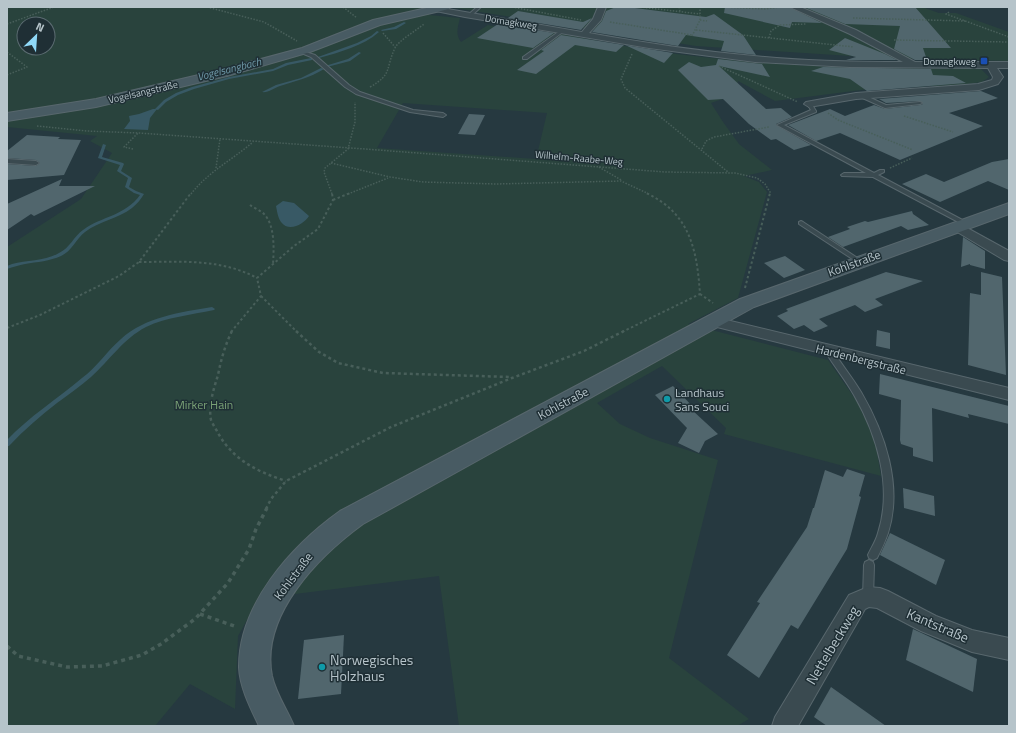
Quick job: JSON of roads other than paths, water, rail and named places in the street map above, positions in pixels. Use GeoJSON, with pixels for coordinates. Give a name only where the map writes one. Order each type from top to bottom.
{"type":"FeatureCollection","features":[{"type":"Feature","properties":{"kind":"street"},"geometry":{"type":"LineString","coordinates":[[584,34],[596,21],[602,7]]}},
{"type":"Feature","properties":{"kind":"street","name":"Domagkweg"},"geometry":{"type":"LineString","coordinates":[[794,7],[870,40],[914,64]]}},
{"type":"Feature","properties":{"kind":"street","name":"Domagkweg"},"geometry":{"type":"LineString","coordinates":[[442,8],[469,16],[513,22],[680,51],[793,61],[1009,65]]}},
{"type":"Feature","properties":{"kind":"street","name":"Vogelsangstraße"},"geometry":{"type":"LineString","coordinates":[[7,117],[96,103],[223,73],[303,50],[377,22],[394,17],[442,8]]}},
{"type":"Feature","properties":{"kind":"street"},"geometry":{"type":"LineString","coordinates":[[812,108],[860,95],[979,88],[995,82],[998,77],[990,65]]}},
{"type":"Feature","properties":{"kind":"street","name":"Kohlstraße"},"geometry":{"type":"LineString","coordinates":[[277,726],[258,688],[255,670],[256,651],[259,636],[272,605],[294,570],[320,543],[354,516],[747,303],[859,261],[962,226],[1009,208]]}},
{"type":"Feature","properties":{"kind":"street"},"geometry":{"type":"LineString","coordinates":[[962,226],[1009,258]]}},
{"type":"Feature","properties":{"kind":"street","name":"Hardenbergstraße"},"geometry":{"type":"LineString","coordinates":[[714,322],[1009,394]]}},
{"type":"Feature","properties":{"kind":"street","name":"Kantstraße"},"geometry":{"type":"LineString","coordinates":[[868,597],[880,598],[929,624],[972,640],[1009,649]]}},
{"type":"Feature","properties":{"kind":"street","name":"Nettelbeckweg"},"geometry":{"type":"LineString","coordinates":[[784,726],[857,602],[868,597]]}},
{"type":"Feature","properties":{"kind":"lane"},"geometry":{"type":"LineString","coordinates":[[469,16],[479,7]]}},
{"type":"Feature","properties":{"kind":"lane"},"geometry":{"type":"LineString","coordinates":[[525,58],[562,31]]}},
{"type":"Feature","properties":{"kind":"lane"},"geometry":{"type":"LineString","coordinates":[[303,50],[313,56],[347,86],[358,93],[412,111],[443,115]]}},
{"type":"Feature","properties":{"kind":"lane"},"geometry":{"type":"LineString","coordinates":[[860,95],[884,106],[920,103]]}},
{"type":"Feature","properties":{"kind":"lane"},"geometry":{"type":"LineString","coordinates":[[812,108],[780,125],[962,226]]}},
{"type":"Feature","properties":{"kind":"lane"},"geometry":{"type":"LineString","coordinates":[[7,161],[36,163]]}},
{"type":"Feature","properties":{"kind":"lane"},"geometry":{"type":"LineString","coordinates":[[844,175],[872,175],[882,172]]}},
{"type":"Feature","properties":{"kind":"lane"},"geometry":{"type":"LineString","coordinates":[[801,223],[859,261]]}},
{"type":"Feature","properties":{"kind":"lane","name":"Nettelbeckweg"},"geometry":{"type":"LineString","coordinates":[[829,351],[862,402],[880,442],[887,476],[888,504],[884,530],[871,560],[868,597]]}},
{"type":"Feature","properties":{"kind":"water"},"geometry":{"type":"Polygon","coordinates":[[[157,109],[150,118],[148,130],[124,129],[130,121],[129,116],[157,109]]]}},
{"type":"Feature","properties":{"kind":"water"},"geometry":{"type":"Polygon","coordinates":[[[283,201],[294,203],[309,216],[304,222],[296,226],[288,227],[284,225],[279,219],[276,206],[283,201]]]}},
{"type":"Feature","properties":{"kind":"waterway"},"geometry":{"type":"LineString","coordinates":[[382,30],[395,28],[405,23]]}},
{"type":"Feature","properties":{"kind":"waterway"},"geometry":{"type":"LineString","coordinates":[[319,57],[358,44],[372,37],[378,32]]}},
{"type":"Feature","properties":{"kind":"waterway"},"geometry":{"type":"LineString","coordinates":[[327,66],[349,60],[360,53]]}},
{"type":"Feature","properties":{"kind":"waterway","name":"Vogelsangbach"},"geometry":{"type":"LineString","coordinates":[[157,109],[165,101],[177,94],[193,88],[229,78],[273,70],[283,65],[311,59]]}},
{"type":"Feature","properties":{"kind":"waterway"},"geometry":{"type":"LineString","coordinates":[[264,92],[277,86],[302,79],[322,69]]}},
{"type":"Feature","properties":{"kind":"waterway","name":"Vogelsangbach"},"geometry":{"type":"LineString","coordinates":[[7,268],[13,265],[47,259],[64,253],[78,237],[91,226],[131,208],[137,202],[142,194],[127,187],[130,178],[119,171],[122,164],[100,158],[104,145]]}},
{"type":"Feature","properties":{"kind":"waterway"},"geometry":{"type":"LineString","coordinates":[[7,444],[34,418],[84,380],[124,339],[133,332],[144,326],[166,318],[212,309]]}},
{"type":"Feature","properties":{"kind":"place","name":"Domagkweg"},"geometry":{"type":"Point","coordinates":[984,61]}},
{"type":"Feature","properties":{"kind":"place","name":"Landhaus Sans Souci"},"geometry":{"type":"Point","coordinates":[667,399]}},
{"type":"Feature","properties":{"kind":"place","name":"Norwegisches Holzhaus"},"geometry":{"type":"Point","coordinates":[322,667]}},
{"type":"Feature","properties":{"kind":"park label","name":"Mirker Hain"},"geometry":{"type":"Point","coordinates":[204,404]}}]}
